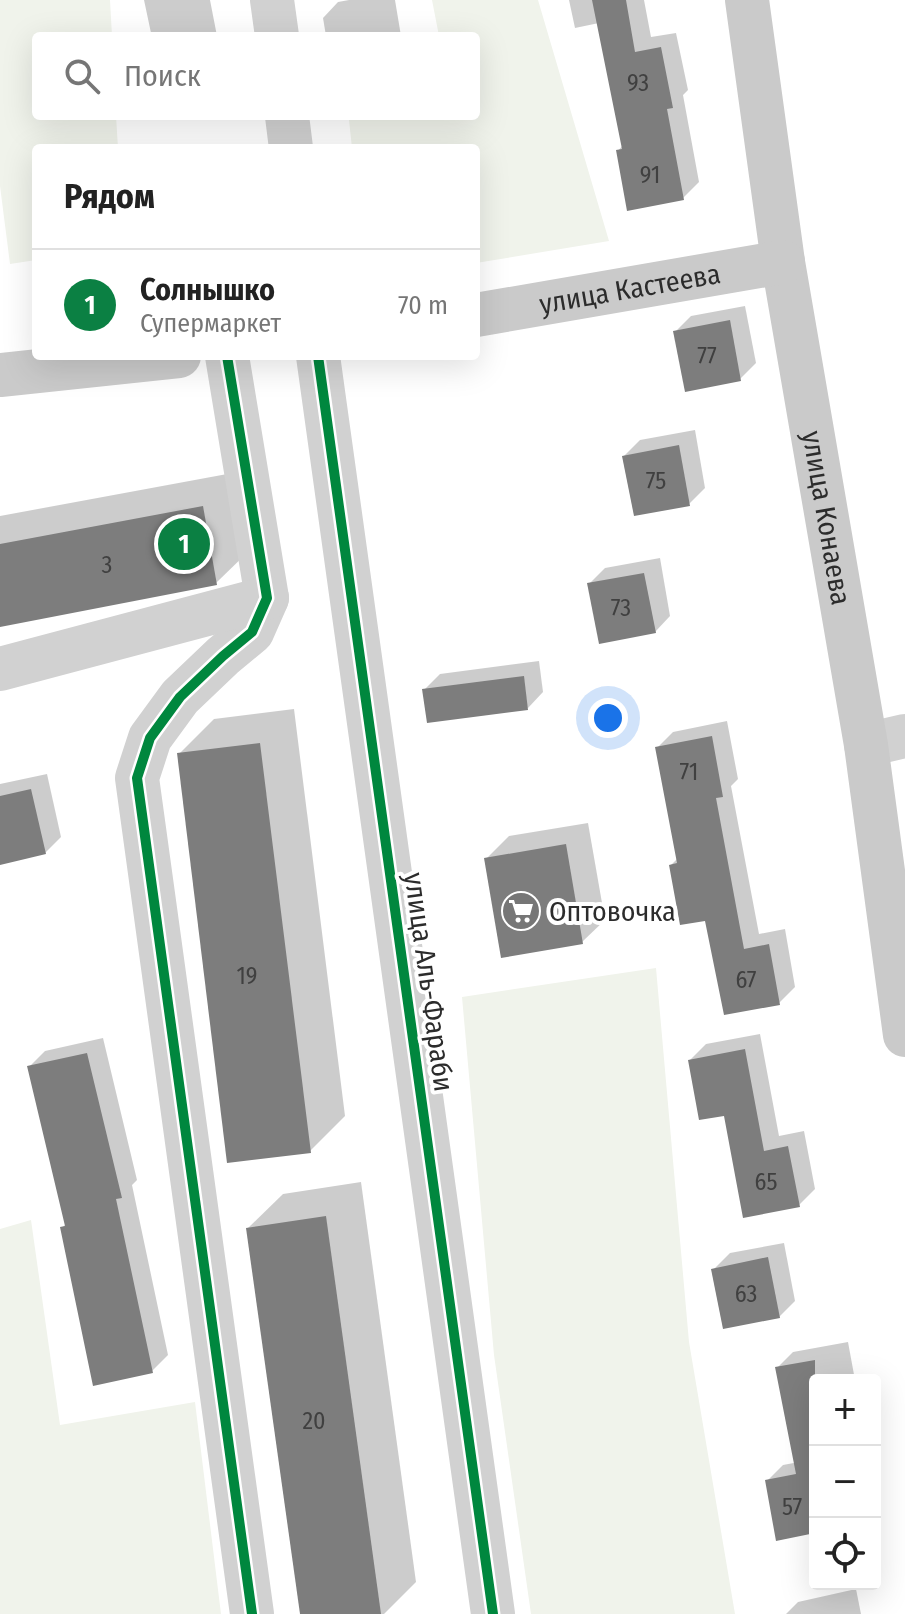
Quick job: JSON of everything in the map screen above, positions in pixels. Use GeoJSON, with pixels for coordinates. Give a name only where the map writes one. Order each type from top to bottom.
{"type":"FeatureCollection","features":[{"type":"Feature","properties":{"kind":"main road","name":"улица Конаева"},"geometry":{"type":"LineString","coordinates":[[747,0],[783,262],[886,741],[905,1035]]}},
{"type":"Feature","properties":{"kind":"main road","name":"улица Кастеева"},"geometry":{"type":"LineString","coordinates":[[480,314],[783,262]]}},
{"type":"Feature","properties":{"kind":"main road"},"geometry":{"type":"LineString","coordinates":[[0,375],[141,360]]}},
{"type":"Feature","properties":{"kind":"street"},"geometry":{"type":"LineString","coordinates":[[272,0],[276,32]]}},
{"type":"Feature","properties":{"kind":"street"},"geometry":{"type":"LineString","coordinates":[[288,120],[290,144]]}},
{"type":"Feature","properties":{"kind":"street"},"geometry":{"type":"LineString","coordinates":[[228,360],[267,598],[252,632],[180,697],[150,738],[137,778],[252,1614]]}},
{"type":"Feature","properties":{"kind":"street","name":"улица Аль-Фараби"},"geometry":{"type":"LineString","coordinates":[[319,360],[493,1614]]}},
{"type":"Feature","properties":{"kind":"street"},"geometry":{"type":"LineString","coordinates":[[0,669],[267,598]]}},
{"type":"Feature","properties":{"kind":"shaded area"},"geometry":{"type":"Polygon","coordinates":[[[0,0],[110,0],[112,32],[32,32],[32,120],[116,120],[118,144],[32,144],[32,261],[10,264],[0,186],[0,0]]]}},
{"type":"Feature","properties":{"kind":"shaded area"},"geometry":{"type":"Polygon","coordinates":[[[432,0],[538,0],[609,241],[480,262],[480,144],[352,144],[349,120],[480,120],[480,32],[438,32],[432,0]]]}},
{"type":"Feature","properties":{"kind":"shaded area"},"geometry":{"type":"Polygon","coordinates":[[[656,968],[689,1342],[735,1614],[531,1614],[494,1355],[462,997],[656,968]]]}},
{"type":"Feature","properties":{"kind":"shaded area"},"geometry":{"type":"Polygon","coordinates":[[[31,1220],[60,1425],[195,1402],[221,1614],[0,1614],[0,1229],[31,1220]]]}},
{"type":"Feature","properties":{"kind":"building"},"geometry":{"type":"Polygon","coordinates":[[[592,0],[626,0],[635,52],[661,47],[673,108],[667,109],[684,200],[627,211],[616,150],[622,149],[592,0]]]}},
{"type":"Feature","properties":{"kind":"building"},"geometry":{"type":"Polygon","coordinates":[[[730,320],[741,381],[685,392],[673,331],[730,320]]]}},
{"type":"Feature","properties":{"kind":"building"},"geometry":{"type":"Polygon","coordinates":[[[679,445],[690,506],[634,516],[622,456],[679,445]]]}},
{"type":"Feature","properties":{"kind":"building"},"geometry":{"type":"Polygon","coordinates":[[[203,506],[217,585],[0,627],[0,544],[203,506]]]}},
{"type":"Feature","properties":{"kind":"building"},"geometry":{"type":"Polygon","coordinates":[[[644,573],[656,633],[599,644],[587,583],[644,573]]]}},
{"type":"Feature","properties":{"kind":"building"},"geometry":{"type":"Polygon","coordinates":[[[524,676],[528,710],[427,723],[422,689],[524,676]]]}},
{"type":"Feature","properties":{"kind":"building"},"geometry":{"type":"Polygon","coordinates":[[[712,736],[723,797],[716,798],[744,949],[769,944],[780,1005],[724,1015],[705,921],[680,925],[669,865],[677,863],[655,747],[712,736]]]}},
{"type":"Feature","properties":{"kind":"building"},"geometry":{"type":"Polygon","coordinates":[[[260,743],[311,1153],[227,1163],[177,753],[260,743]]]}},
{"type":"Feature","properties":{"kind":"building"},"geometry":{"type":"Polygon","coordinates":[[[31,789],[46,854],[0,865],[0,796],[31,789]]]}},
{"type":"Feature","properties":{"kind":"building"},"geometry":{"type":"Polygon","coordinates":[[[566,844],[583,944],[501,958],[484,858],[566,844]]]}},
{"type":"Feature","properties":{"kind":"building"},"geometry":{"type":"Polygon","coordinates":[[[745,1049],[764,1151],[788,1146],[800,1207],[743,1218],[724,1116],[699,1120],[688,1060],[745,1049]]]}},
{"type":"Feature","properties":{"kind":"building"},"geometry":{"type":"Polygon","coordinates":[[[87,1053],[122,1198],[116,1199],[153,1373],[93,1386],[60,1227],[65,1226],[27,1066],[87,1053]]]}},
{"type":"Feature","properties":{"kind":"building"},"geometry":{"type":"Polygon","coordinates":[[[326,1216],[381,1614],[300,1614],[246,1228],[326,1216]]]}},
{"type":"Feature","properties":{"kind":"building"},"geometry":{"type":"Polygon","coordinates":[[[768,1257],[780,1318],[723,1329],[711,1269],[768,1257]]]}},
{"type":"Feature","properties":{"kind":"building"},"geometry":{"type":"Polygon","coordinates":[[[815,1360],[815,1374],[809,1374],[809,1534],[776,1541],[765,1480],[796,1474],[775,1367],[815,1360]]]}},
{"type":"Feature","properties":{"kind":"cycle path"},"geometry":{"type":"LineString","coordinates":[[228,360],[267,598],[252,632],[180,697],[150,738],[137,778],[252,1614]]}},
{"type":"Feature","properties":{"kind":"cycle path"},"geometry":{"type":"LineString","coordinates":[[319,360],[493,1614]]}},
{"type":"Feature","properties":{"kind":"place","name":"Солнышко"},"geometry":{"type":"Point","coordinates":[184,544]}},
{"type":"Feature","properties":{"kind":"place","name":"Оптовочка"},"geometry":{"type":"Point","coordinates":[521,911]}}]}
